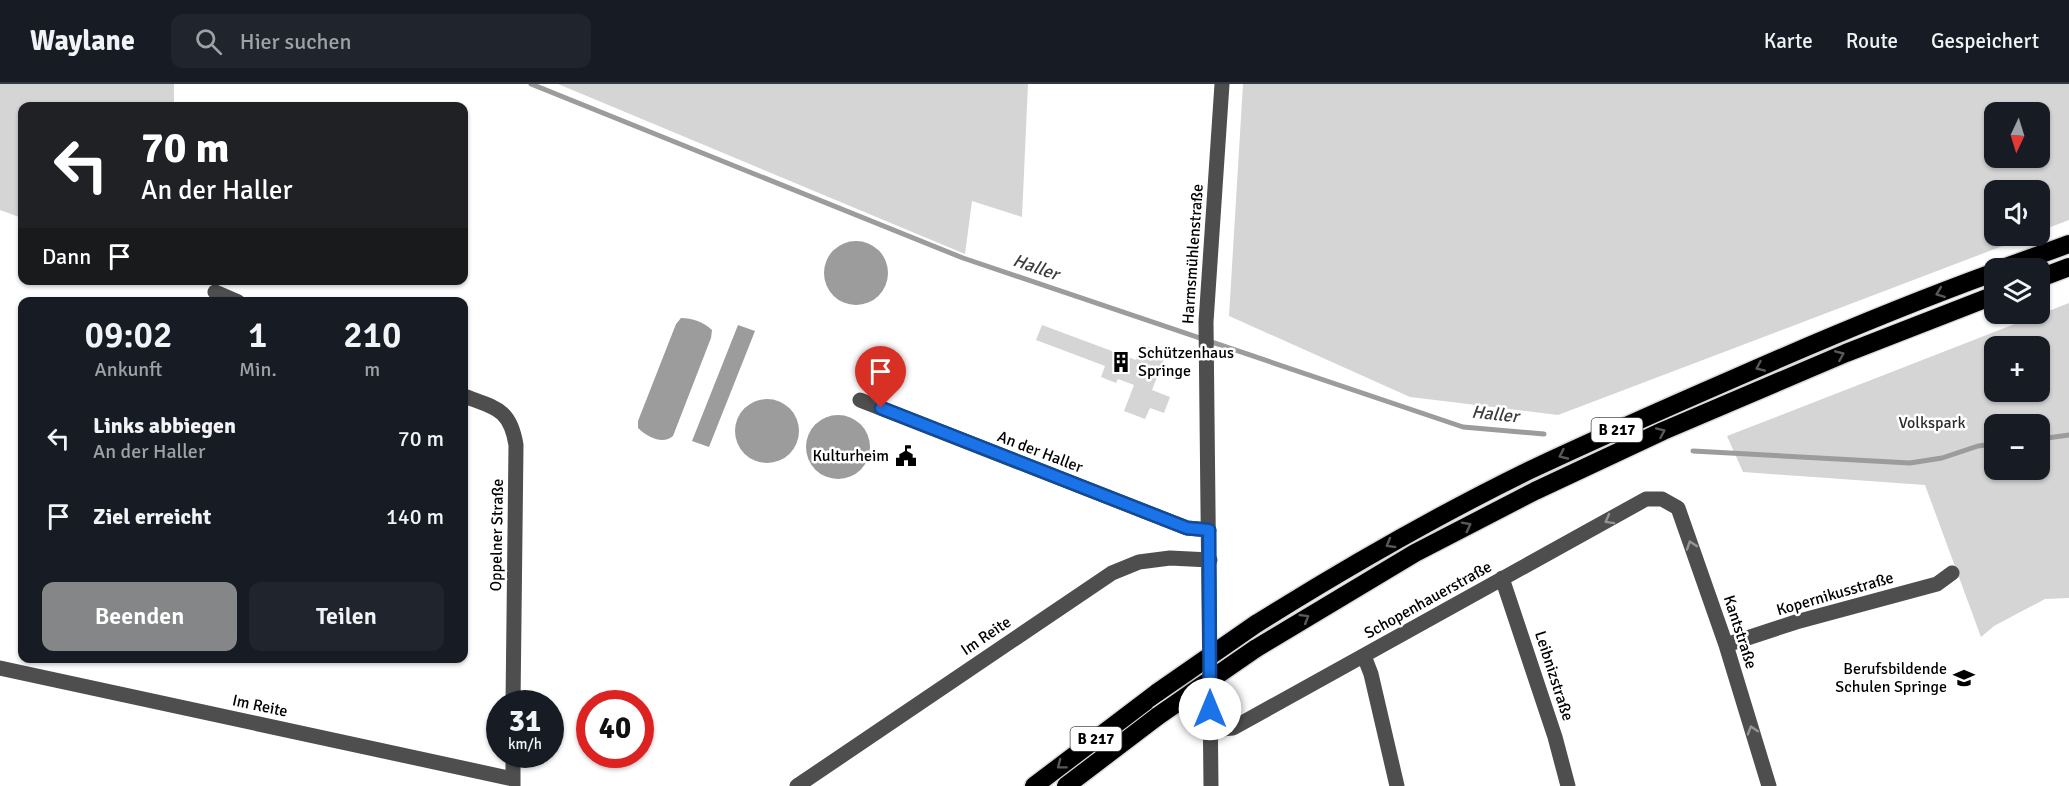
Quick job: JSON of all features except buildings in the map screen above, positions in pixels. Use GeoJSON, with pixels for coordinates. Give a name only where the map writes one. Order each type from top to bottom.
{"type":"FeatureCollection","features":[{"type":"Feature","properties":{"kind":"highway"},"geometry":{"type":"LineString","coordinates":[[2030,258],[2069,244]]}},
{"type":"Feature","properties":{"kind":"highway"},"geometry":{"type":"LineString","coordinates":[[2050,274],[2069,267]]}},
{"type":"Feature","properties":{"kind":"highway","name":"B 217"},"geometry":{"type":"LineString","coordinates":[[1034,786],[1158,692],[1256,624],[1404,536],[1527,472],[1654,413],[1839,332],[1984,276]]}},
{"type":"Feature","properties":{"kind":"highway","name":"B 217"},"geometry":{"type":"LineString","coordinates":[[1066,786],[1158,716],[1256,649],[1415,554],[1535,491],[1663,431],[1824,362],[1984,299]]}},
{"type":"Feature","properties":{"kind":"street","name":"Harmsmühlenstraße"},"geometry":{"type":"LineString","coordinates":[[1211,786],[1206,322],[1222,84]]}},
{"type":"Feature","properties":{"kind":"street"},"geometry":{"type":"LineString","coordinates":[[215,291],[227,297]]}},
{"type":"Feature","properties":{"kind":"street","name":"Oppelner Straße"},"geometry":{"type":"LineString","coordinates":[[468,398],[500,411],[509,419],[514,431],[516,457],[513,690]]}},
{"type":"Feature","properties":{"kind":"street","name":"An der Haller"},"geometry":{"type":"LineString","coordinates":[[860,400],[1187,528],[1209,530]]}},
{"type":"Feature","properties":{"kind":"street","name":"Schopenhauerstraße"},"geometry":{"type":"LineString","coordinates":[[1210,730],[1233,728],[1646,499],[1662,499]]}},
{"type":"Feature","properties":{"kind":"street","name":"Kantstraße"},"geometry":{"type":"LineString","coordinates":[[1662,499],[1678,508],[1726,645],[1769,786]]}},
{"type":"Feature","properties":{"kind":"street","name":"Im Reite"},"geometry":{"type":"LineString","coordinates":[[797,786],[1112,573],[1139,562],[1170,558],[1210,560]]}},
{"type":"Feature","properties":{"kind":"street","name":"Kopernikusstraße"},"geometry":{"type":"LineString","coordinates":[[1726,645],[1796,622],[1937,584],[1952,573]]}},
{"type":"Feature","properties":{"kind":"street","name":"Leibnizstraße"},"geometry":{"type":"LineString","coordinates":[[1502,578],[1555,737],[1568,786]]}},
{"type":"Feature","properties":{"kind":"street"},"geometry":{"type":"LineString","coordinates":[[1364,656],[1371,674],[1397,786]]}},
{"type":"Feature","properties":{"kind":"street","name":"Im Reite"},"geometry":{"type":"LineString","coordinates":[[0,668],[513,782]]}},
{"type":"Feature","properties":{"kind":"green space"},"geometry":{"type":"Polygon","coordinates":[[[0,84],[174,84],[174,102],[18,102],[18,217],[0,210],[0,84]]]}},
{"type":"Feature","properties":{"kind":"green space"},"geometry":{"type":"Polygon","coordinates":[[[558,84],[1028,84],[1022,217],[972,201],[965,254],[558,84]]]}},
{"type":"Feature","properties":{"kind":"green space"},"geometry":{"type":"Polygon","coordinates":[[[1243,84],[2069,84],[2069,220],[2050,227],[2050,180],[1984,180],[1984,246],[2003,246],[1558,415],[1410,397],[1229,316],[1243,84]]]}},
{"type":"Feature","properties":{"kind":"green space","name":"Volkspark"},"geometry":{"type":"Polygon","coordinates":[[[2069,303],[2069,598],[2045,599],[1994,626],[1981,637],[1925,485],[1743,472],[1727,436],[1984,336],[1984,402],[2050,402],[2050,336],[1984,336],[2015,324],[2050,324],[2050,310],[2069,303]]]}},
{"type":"Feature","properties":{"kind":"green space"},"geometry":{"type":"Polygon","coordinates":[[[1042,325],[1136,360],[1142,344],[1166,354],[1152,390],[1170,397],[1164,413],[1150,408],[1145,419],[1124,411],[1134,385],[1118,379],[1116,383],[1101,377],[1105,366],[1036,340],[1042,325]]]}},
{"type":"Feature","properties":{"kind":"shaded area"},"geometry":{"type":"Polygon","coordinates":[[[850,241],[862,241],[879,250],[886,261],[888,273],[886,285],[879,296],[862,305],[850,305],[838,300],[829,291],[824,279],[824,267],[829,255],[838,246],[850,241]]]}},
{"type":"Feature","properties":{"kind":"shaded area"},"geometry":{"type":"Polygon","coordinates":[[[681,318],[705,325],[712,330],[711,338],[673,436],[660,440],[650,437],[638,428],[638,421],[676,324],[681,318]]]}},
{"type":"Feature","properties":{"kind":"shaded area"},"geometry":{"type":"Polygon","coordinates":[[[738,325],[755,331],[709,447],[692,441],[738,325]]]}},
{"type":"Feature","properties":{"kind":"shaded area"},"geometry":{"type":"Polygon","coordinates":[[[761,399],[773,399],[790,408],[797,419],[799,431],[797,443],[790,454],[773,463],[761,463],[749,458],[740,449],[735,437],[735,425],[740,413],[749,404],[761,399]]]}},
{"type":"Feature","properties":{"kind":"shaded area"},"geometry":{"type":"Polygon","coordinates":[[[832,415],[844,415],[861,424],[868,435],[870,447],[868,459],[861,470],[844,479],[832,479],[820,474],[811,465],[806,453],[806,441],[811,429],[820,420],[832,415]]]}},
{"type":"Feature","properties":{"kind":"waterway","name":"Haller"},"geometry":{"type":"LineString","coordinates":[[531,84],[963,258],[1463,427],[1544,434]]}},
{"type":"Feature","properties":{"kind":"waterway","name":"Haller"},"geometry":{"type":"LineString","coordinates":[[2050,438],[2069,435]]}},
{"type":"Feature","properties":{"kind":"waterway","name":"Haller"},"geometry":{"type":"LineString","coordinates":[[1693,451],[1910,463],[1942,458],[1984,445]]}},
{"type":"Feature","properties":{"kind":"place","name":"Schützenhaus Springe"},"geometry":{"type":"Point","coordinates":[1121,362]}},
{"type":"Feature","properties":{"kind":"place","name":"Kulturheim"},"geometry":{"type":"Point","coordinates":[906,456]}},
{"type":"Feature","properties":{"kind":"place","name":"Berufsbildende Schulen Springe"},"geometry":{"type":"Point","coordinates":[1964,678]}},
{"type":"Feature","properties":{"kind":"route"},"geometry":{"type":"LineString","coordinates":[[881,408],[1187,528],[1209,530],[1210,709]]}}]}
